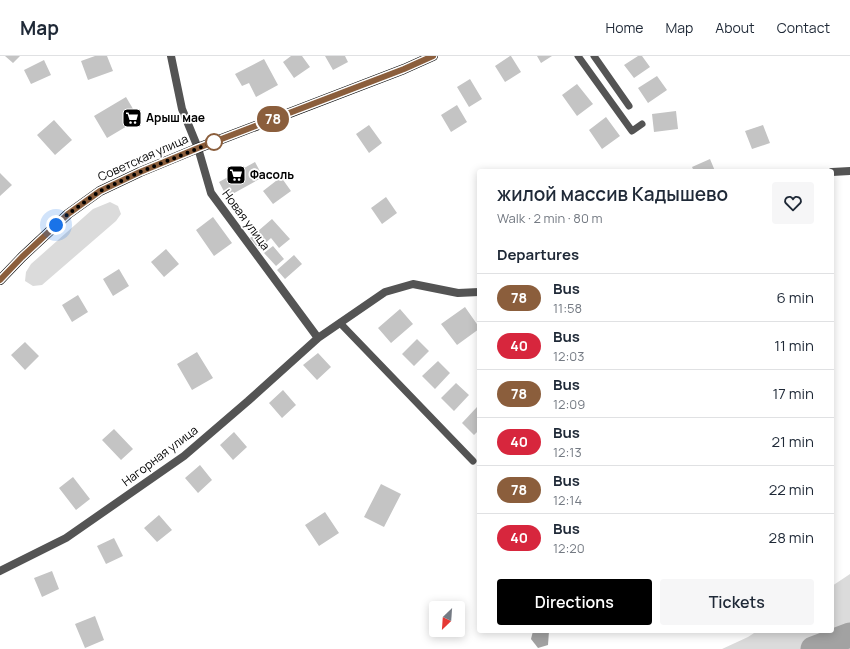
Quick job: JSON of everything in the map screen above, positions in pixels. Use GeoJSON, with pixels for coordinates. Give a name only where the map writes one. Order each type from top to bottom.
{"type":"FeatureCollection","features":[{"type":"Feature","properties":{"kind":"main road","name":"Советская улица"},"geometry":{"type":"LineString","coordinates":[[0,280],[68,214],[100,191],[140,172],[198,148],[404,69],[433,56]]}},
{"type":"Feature","properties":{"kind":"street","name":"Новая улица"},"geometry":{"type":"LineString","coordinates":[[171,56],[182,109],[198,148],[212,193],[318,338]]}},
{"type":"Feature","properties":{"kind":"street"},"geometry":{"type":"LineString","coordinates":[[834,172],[850,171]]}},
{"type":"Feature","properties":{"kind":"street","name":"Нагорная улица"},"geometry":{"type":"LineString","coordinates":[[0,571],[66,538],[184,456],[318,338],[385,292],[413,284],[458,293],[477,292]]}},
{"type":"Feature","properties":{"kind":"lane"},"geometry":{"type":"LineString","coordinates":[[578,56],[632,131],[642,124]]}},
{"type":"Feature","properties":{"kind":"lane"},"geometry":{"type":"LineString","coordinates":[[594,56],[629,106]]}},
{"type":"Feature","properties":{"kind":"lane"},"geometry":{"type":"LineString","coordinates":[[340,323],[473,461]]}},
{"type":"Feature","properties":{"kind":"shaded area"},"geometry":{"type":"Polygon","coordinates":[[[110,202],[118,206],[121,214],[116,221],[42,285],[33,286],[25,281],[26,272],[31,264],[93,209],[110,202]]]}},
{"type":"Feature","properties":{"kind":"shaded area"},"geometry":{"type":"Polygon","coordinates":[[[850,574],[850,649],[722,649],[754,633],[834,633],[834,585],[850,574]]]}},
{"type":"Feature","properties":{"kind":"shaded area"},"geometry":{"type":"Polygon","coordinates":[[[532,633],[549,633],[548,645],[538,648],[531,639],[532,633]]]}},
{"type":"Feature","properties":{"kind":"building"},"geometry":{"type":"Polygon","coordinates":[[[5,56],[20,56],[13,63],[5,56]]]}},
{"type":"Feature","properties":{"kind":"building"},"geometry":{"type":"Polygon","coordinates":[[[95,56],[107,56],[113,71],[88,80],[81,61],[95,56]]]}},
{"type":"Feature","properties":{"kind":"building"},"geometry":{"type":"Polygon","coordinates":[[[291,56],[302,56],[310,67],[294,78],[283,62],[291,56]]]}},
{"type":"Feature","properties":{"kind":"building"},"geometry":{"type":"Polygon","coordinates":[[[325,56],[345,56],[348,62],[333,70],[325,56]]]}},
{"type":"Feature","properties":{"kind":"building"},"geometry":{"type":"Polygon","coordinates":[[[510,56],[521,72],[505,82],[495,66],[510,56]]]}},
{"type":"Feature","properties":{"kind":"building"},"geometry":{"type":"Polygon","coordinates":[[[537,56],[552,56],[541,63],[537,56]]]}},
{"type":"Feature","properties":{"kind":"building"},"geometry":{"type":"Polygon","coordinates":[[[638,56],[642,56],[650,67],[634,78],[624,65],[638,56]]]}},
{"type":"Feature","properties":{"kind":"building"},"geometry":{"type":"Polygon","coordinates":[[[264,59],[278,85],[256,97],[249,83],[242,86],[235,74],[264,59]]]}},
{"type":"Feature","properties":{"kind":"building"},"geometry":{"type":"Polygon","coordinates":[[[44,60],[51,75],[31,84],[24,70],[44,60]]]}},
{"type":"Feature","properties":{"kind":"building"},"geometry":{"type":"Polygon","coordinates":[[[657,76],[667,90],[648,103],[638,88],[657,76]]]}},
{"type":"Feature","properties":{"kind":"building"},"geometry":{"type":"Polygon","coordinates":[[[470,79],[482,99],[469,107],[457,87],[470,79]]]}},
{"type":"Feature","properties":{"kind":"building"},"geometry":{"type":"Polygon","coordinates":[[[577,84],[593,104],[577,116],[562,95],[577,84]]]}},
{"type":"Feature","properties":{"kind":"building"},"geometry":{"type":"Polygon","coordinates":[[[126,97],[139,119],[107,138],[94,116],[126,97]]]}},
{"type":"Feature","properties":{"kind":"building"},"geometry":{"type":"Polygon","coordinates":[[[457,105],[467,122],[451,132],[441,115],[457,105]]]}},
{"type":"Feature","properties":{"kind":"building"},"geometry":{"type":"Polygon","coordinates":[[[676,111],[678,129],[654,132],[652,114],[676,111]]]}},
{"type":"Feature","properties":{"kind":"building"},"geometry":{"type":"Polygon","coordinates":[[[606,117],[620,136],[602,149],[589,130],[606,117]]]}},
{"type":"Feature","properties":{"kind":"building"},"geometry":{"type":"Polygon","coordinates":[[[54,120],[72,140],[55,155],[37,135],[54,120]]]}},
{"type":"Feature","properties":{"kind":"building"},"geometry":{"type":"Polygon","coordinates":[[[369,125],[382,143],[369,153],[356,134],[369,125]]]}},
{"type":"Feature","properties":{"kind":"building"},"geometry":{"type":"Polygon","coordinates":[[[763,125],[770,143],[752,149],[745,131],[763,125]]]}},
{"type":"Feature","properties":{"kind":"building"},"geometry":{"type":"Polygon","coordinates":[[[710,159],[714,169],[693,169],[692,167],[710,159]]]}},
{"type":"Feature","properties":{"kind":"building"},"geometry":{"type":"Polygon","coordinates":[[[255,162],[263,177],[227,197],[219,182],[255,162]]]}},
{"type":"Feature","properties":{"kind":"building"},"geometry":{"type":"Polygon","coordinates":[[[0,173],[12,185],[0,196],[0,173]]]}},
{"type":"Feature","properties":{"kind":"building"},"geometry":{"type":"Polygon","coordinates":[[[281,177],[291,191],[273,204],[263,191],[281,177]]]}},
{"type":"Feature","properties":{"kind":"building"},"geometry":{"type":"Polygon","coordinates":[[[386,197],[397,213],[382,224],[371,208],[386,197]]]}},
{"type":"Feature","properties":{"kind":"building"},"geometry":{"type":"Polygon","coordinates":[[[213,217],[232,243],[214,256],[196,230],[213,217]]]}},
{"type":"Feature","properties":{"kind":"building"},"geometry":{"type":"Polygon","coordinates":[[[272,219],[290,239],[279,248],[271,238],[259,249],[250,238],[272,219]]]}},
{"type":"Feature","properties":{"kind":"building"},"geometry":{"type":"Polygon","coordinates":[[[273,246],[284,259],[276,266],[264,253],[273,246]]]}},
{"type":"Feature","properties":{"kind":"building"},"geometry":{"type":"Polygon","coordinates":[[[166,249],[179,264],[164,277],[151,262],[166,249]]]}},
{"type":"Feature","properties":{"kind":"building"},"geometry":{"type":"Polygon","coordinates":[[[294,255],[302,264],[285,279],[277,270],[294,255]]]}},
{"type":"Feature","properties":{"kind":"building"},"geometry":{"type":"Polygon","coordinates":[[[119,269],[129,286],[113,296],[103,279],[119,269]]]}},
{"type":"Feature","properties":{"kind":"building"},"geometry":{"type":"Polygon","coordinates":[[[78,295],[88,312],[72,322],[62,305],[78,295]]]}},
{"type":"Feature","properties":{"kind":"building"},"geometry":{"type":"Polygon","coordinates":[[[465,307],[477,324],[477,330],[457,345],[441,324],[465,307]]]}},
{"type":"Feature","properties":{"kind":"building"},"geometry":{"type":"Polygon","coordinates":[[[400,309],[413,324],[391,343],[378,328],[400,309]]]}},
{"type":"Feature","properties":{"kind":"building"},"geometry":{"type":"Polygon","coordinates":[[[417,339],[429,351],[414,366],[402,354],[417,339]]]}},
{"type":"Feature","properties":{"kind":"building"},"geometry":{"type":"Polygon","coordinates":[[[25,342],[39,356],[25,370],[11,355],[25,342]]]}},
{"type":"Feature","properties":{"kind":"building"},"geometry":{"type":"Polygon","coordinates":[[[197,352],[213,378],[192,390],[177,364],[197,352]]]}},
{"type":"Feature","properties":{"kind":"building"},"geometry":{"type":"Polygon","coordinates":[[[318,353],[331,367],[317,380],[303,365],[318,353]]]}},
{"type":"Feature","properties":{"kind":"building"},"geometry":{"type":"Polygon","coordinates":[[[438,361],[450,373],[435,389],[422,376],[438,361]]]}},
{"type":"Feature","properties":{"kind":"building"},"geometry":{"type":"Polygon","coordinates":[[[456,383],[469,395],[454,411],[441,398],[456,383]]]}},
{"type":"Feature","properties":{"kind":"building"},"geometry":{"type":"Polygon","coordinates":[[[283,390],[296,405],[282,418],[269,403],[283,390]]]}},
{"type":"Feature","properties":{"kind":"building"},"geometry":{"type":"Polygon","coordinates":[[[477,407],[477,432],[474,435],[462,423],[477,407]]]}},
{"type":"Feature","properties":{"kind":"building"},"geometry":{"type":"Polygon","coordinates":[[[114,429],[133,449],[121,460],[102,440],[114,429]]]}},
{"type":"Feature","properties":{"kind":"building"},"geometry":{"type":"Polygon","coordinates":[[[234,432],[247,447],[233,460],[220,445],[234,432]]]}},
{"type":"Feature","properties":{"kind":"building"},"geometry":{"type":"Polygon","coordinates":[[[200,465],[212,480],[198,493],[185,478],[200,465]]]}},
{"type":"Feature","properties":{"kind":"building"},"geometry":{"type":"Polygon","coordinates":[[[73,477],[90,499],[76,510],[59,488],[73,477]]]}},
{"type":"Feature","properties":{"kind":"building"},"geometry":{"type":"Polygon","coordinates":[[[381,484],[401,494],[384,527],[364,517],[381,484]]]}},
{"type":"Feature","properties":{"kind":"building"},"geometry":{"type":"Polygon","coordinates":[[[325,512],[339,533],[319,546],[305,525],[325,512]]]}},
{"type":"Feature","properties":{"kind":"building"},"geometry":{"type":"Polygon","coordinates":[[[159,515],[172,530],[157,542],[144,528],[159,515]]]}},
{"type":"Feature","properties":{"kind":"building"},"geometry":{"type":"Polygon","coordinates":[[[114,538],[123,556],[106,564],[97,546],[114,538]]]}},
{"type":"Feature","properties":{"kind":"building"},"geometry":{"type":"Polygon","coordinates":[[[52,571],[59,589],[42,597],[34,578],[52,571]]]}},
{"type":"Feature","properties":{"kind":"building"},"geometry":{"type":"Polygon","coordinates":[[[95,616],[104,640],[85,648],[75,624],[95,616]]]}},
{"type":"Feature","properties":{"kind":"waterway"},"geometry":{"type":"LineString","coordinates":[[813,649],[850,635]]}},
{"type":"Feature","properties":{"kind":"bus line","name":"78"},"geometry":{"type":"LineString","coordinates":[[0,280],[68,214],[100,191],[140,172],[198,148],[404,69],[433,56]]}},
{"type":"Feature","properties":{"kind":"place","name":"Арыш мае"},"geometry":{"type":"Point","coordinates":[132,118]}},
{"type":"Feature","properties":{"kind":"place","name":"Фасоль"},"geometry":{"type":"Point","coordinates":[236,175]}},
{"type":"Feature","properties":{"kind":"route"},"geometry":{"type":"LineString","coordinates":[[56,225],[68,214],[100,191],[140,172],[214,142]]}}]}
